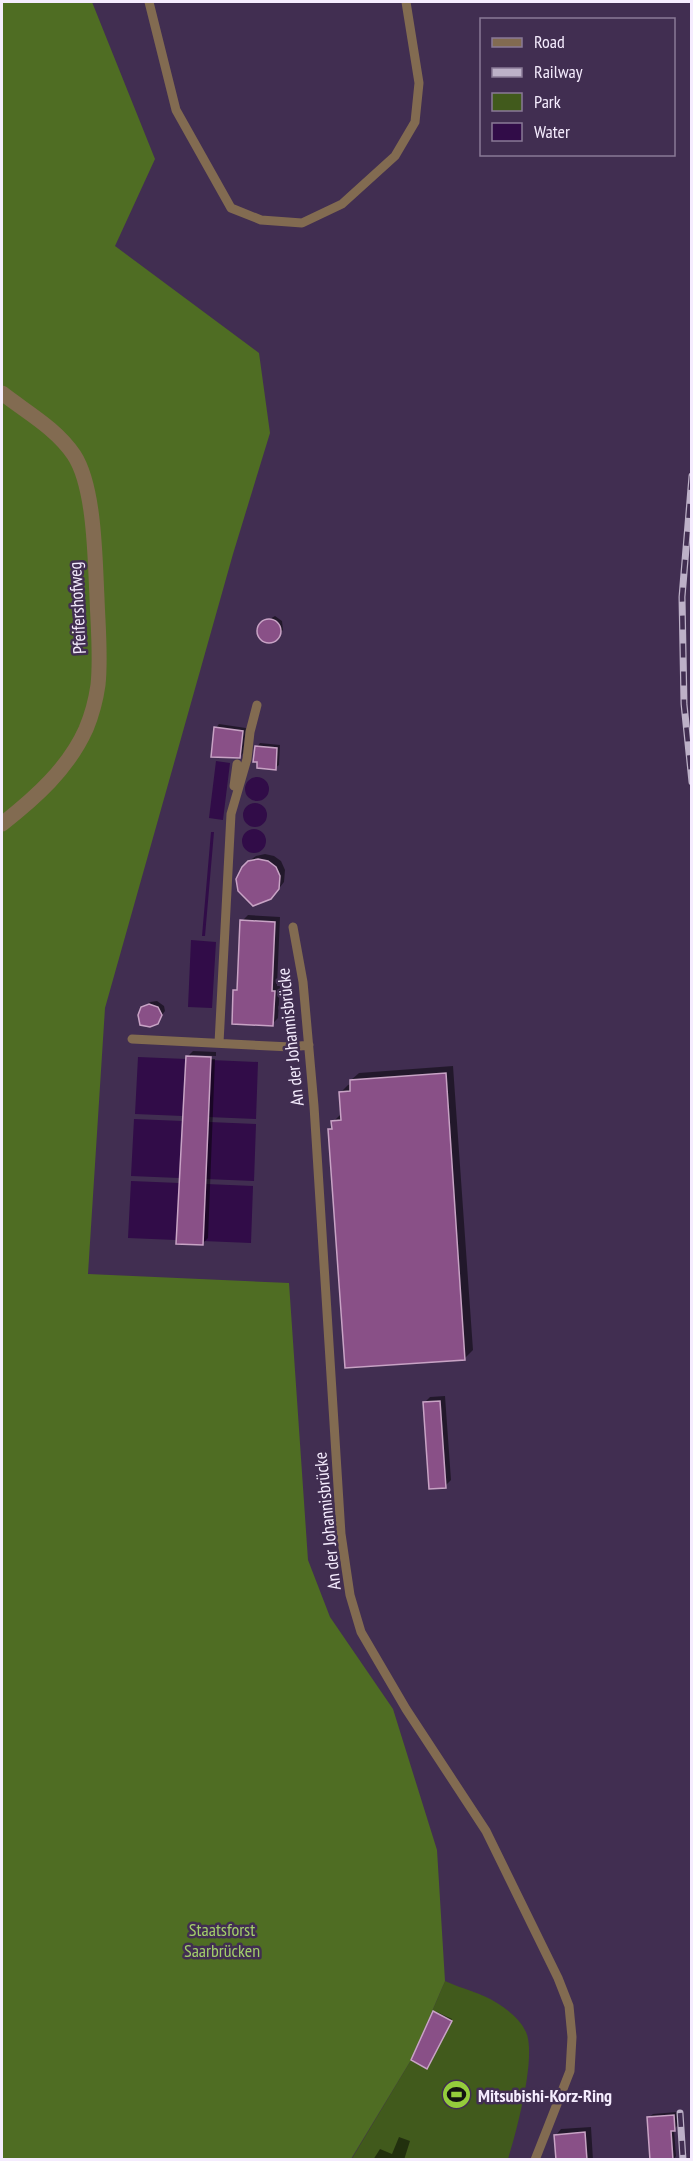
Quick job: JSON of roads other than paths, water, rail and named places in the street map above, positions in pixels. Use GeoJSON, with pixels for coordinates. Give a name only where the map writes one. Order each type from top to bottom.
{"type":"FeatureCollection","features":[{"type":"Feature","properties":{"kind":"street","name":"Pfeifershofweg"},"geometry":{"type":"LineString","coordinates":[[2,393],[56,434],[75,456],[84,478],[91,520],[99,647],[98,686],[86,729],[63,767],[32,800],[2,824]]}},
{"type":"Feature","properties":{"kind":"lane"},"geometry":{"type":"LineString","coordinates":[[149,2],[176,110],[231,208],[261,220],[302,223],[342,204],[395,156],[415,122],[419,83],[406,2]]}},
{"type":"Feature","properties":{"kind":"lane"},"geometry":{"type":"LineString","coordinates":[[231,814],[247,759],[250,732],[257,705]]}},
{"type":"Feature","properties":{"kind":"lane"},"geometry":{"type":"LineString","coordinates":[[219,1043],[231,814],[237,764]]}},
{"type":"Feature","properties":{"kind":"lane","name":"An der Johannisbrücke"},"geometry":{"type":"LineString","coordinates":[[293,927],[303,982],[309,1045],[341,1534],[350,1595],[361,1632],[406,1709],[486,1831],[558,1978],[569,2006],[573,2037],[570,2071],[535,2160]]}},
{"type":"Feature","properties":{"kind":"lane"},"geometry":{"type":"LineString","coordinates":[[132,1039],[291,1047],[309,1045]]}},
{"type":"Feature","properties":{"kind":"water"},"geometry":{"type":"Polygon","coordinates":[[[216,761],[230,763],[223,820],[209,818],[216,761]]]}},
{"type":"Feature","properties":{"kind":"water"},"geometry":{"type":"Polygon","coordinates":[[[257,777],[265,781],[269,789],[265,797],[257,801],[249,797],[245,789],[249,781],[257,777]]]}},
{"type":"Feature","properties":{"kind":"water"},"geometry":{"type":"Polygon","coordinates":[[[255,803],[263,807],[267,815],[263,823],[255,827],[247,823],[243,815],[247,807],[255,803]]]}},
{"type":"Feature","properties":{"kind":"water"},"geometry":{"type":"Polygon","coordinates":[[[254,829],[262,833],[266,841],[262,849],[254,853],[246,849],[242,841],[246,833],[254,829]]]}},
{"type":"Feature","properties":{"kind":"water"},"geometry":{"type":"Polygon","coordinates":[[[211,832],[214,832],[205,936],[202,936],[211,832]]]}},
{"type":"Feature","properties":{"kind":"water"},"geometry":{"type":"Polygon","coordinates":[[[191,940],[216,942],[212,1008],[188,1007],[191,940]]]}},
{"type":"Feature","properties":{"kind":"water"},"geometry":{"type":"Polygon","coordinates":[[[138,1057],[186,1059],[183,1116],[135,1114],[138,1057]]]}},
{"type":"Feature","properties":{"kind":"water"},"geometry":{"type":"Polygon","coordinates":[[[211,1060],[258,1062],[256,1119],[208,1117],[211,1060]]]}},
{"type":"Feature","properties":{"kind":"water"},"geometry":{"type":"Polygon","coordinates":[[[134,1119],[182,1121],[179,1178],[131,1176],[134,1119]]]}},
{"type":"Feature","properties":{"kind":"water"},"geometry":{"type":"Polygon","coordinates":[[[209,1122],[256,1124],[254,1181],[206,1179],[209,1122]]]}},
{"type":"Feature","properties":{"kind":"water"},"geometry":{"type":"Polygon","coordinates":[[[131,1181],[179,1183],[176,1240],[128,1238],[131,1181]]]}},
{"type":"Feature","properties":{"kind":"water"},"geometry":{"type":"Polygon","coordinates":[[[206,1184],[253,1186],[251,1243],[203,1241],[206,1184]]]}},
{"type":"Feature","properties":{"kind":"railway"},"geometry":{"type":"LineString","coordinates":[[692,476],[682,597],[684,704],[692,782]]}},
{"type":"Feature","properties":{"kind":"railway"},"geometry":{"type":"LineString","coordinates":[[680,2113],[683,2160]]}},
{"type":"Feature","properties":{"kind":"place","name":"Mitsubishi-Korz-Ring"},"geometry":{"type":"Point","coordinates":[457,2095]}},
{"type":"Feature","properties":{"kind":"park label","name":"Staatsforst Saarbrücken"},"geometry":{"type":"Point","coordinates":[222,1939]}}]}
